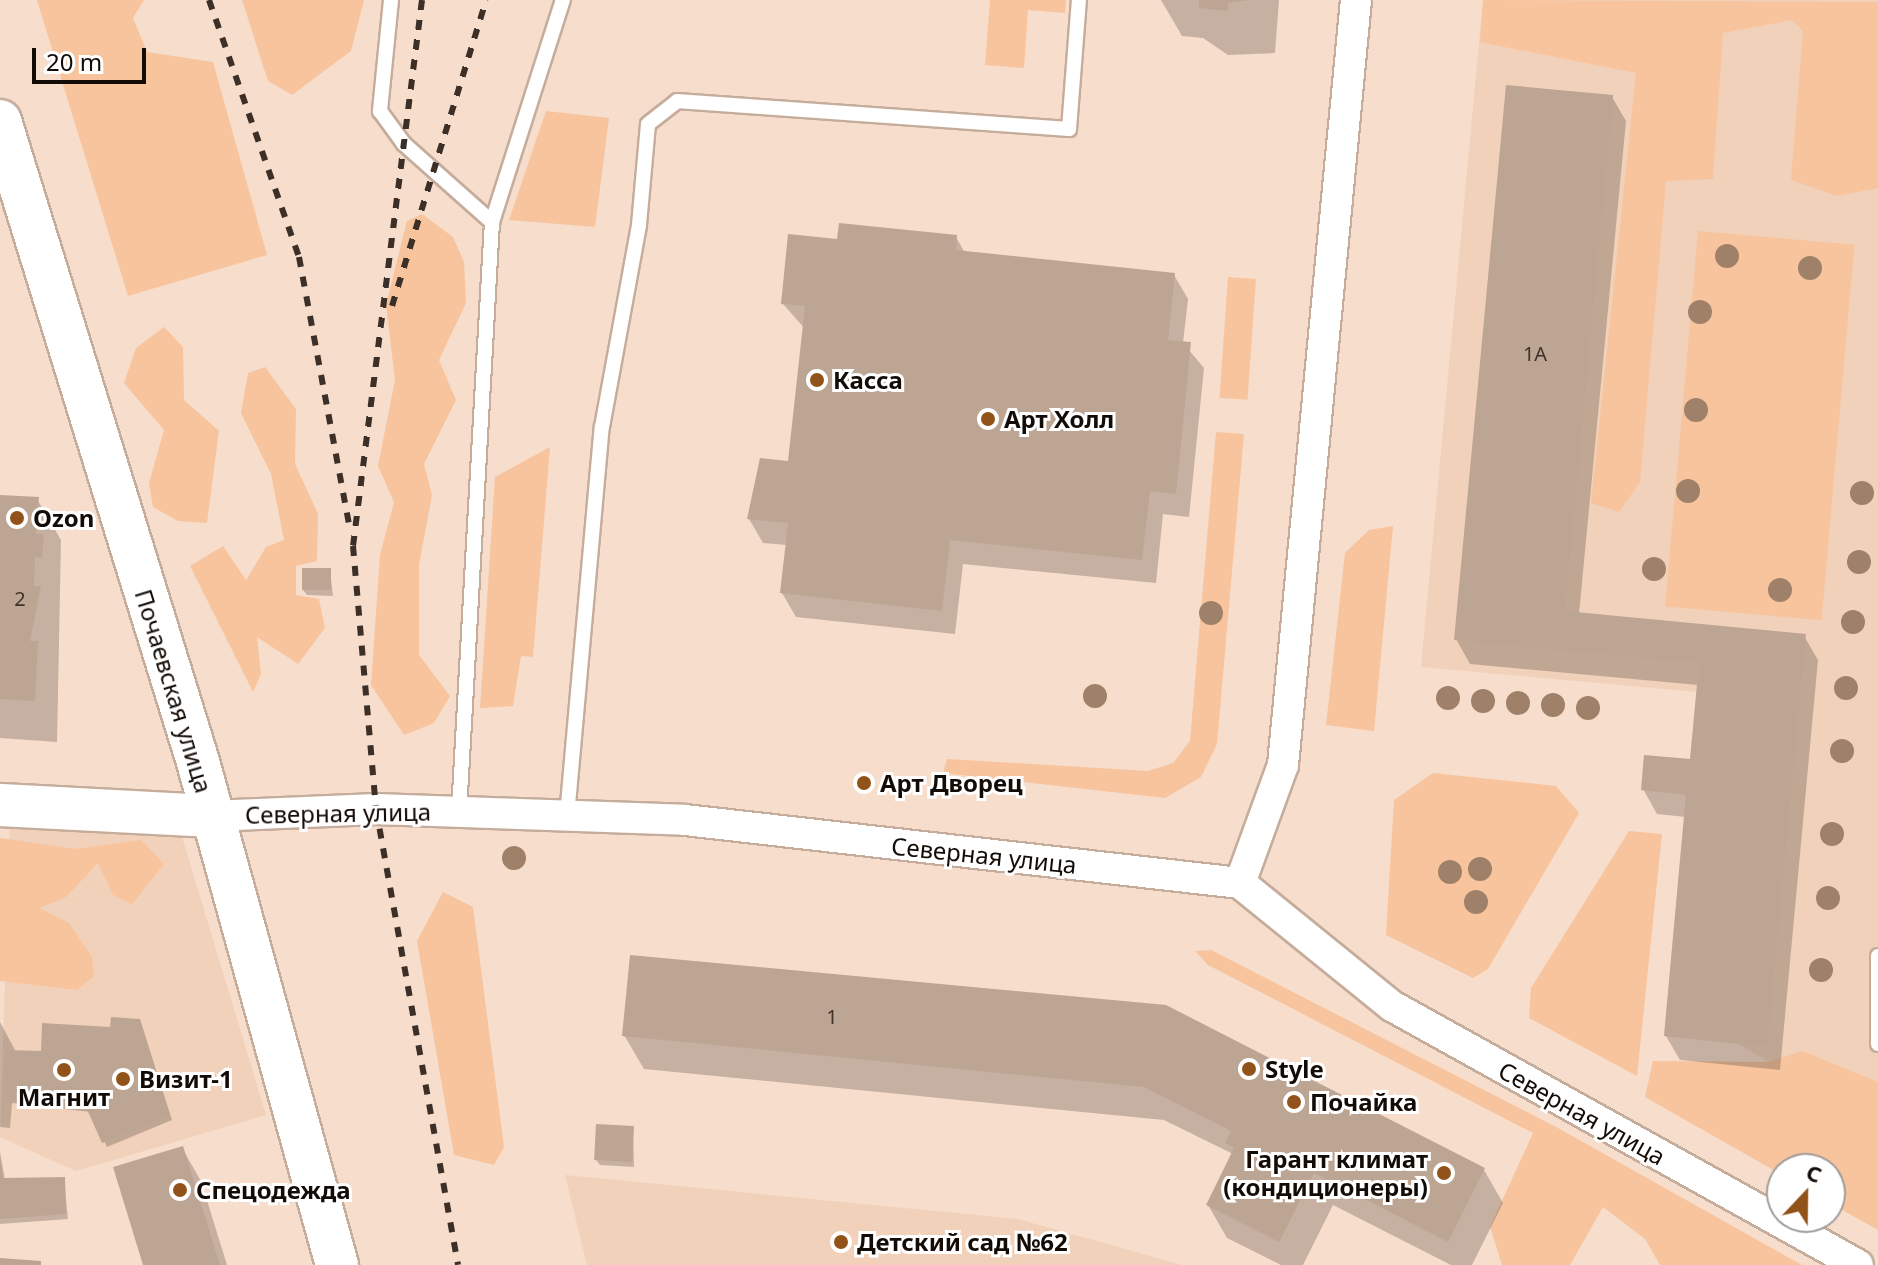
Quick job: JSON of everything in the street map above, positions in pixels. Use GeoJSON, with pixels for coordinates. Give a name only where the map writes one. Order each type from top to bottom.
{"type":"FeatureCollection","features":[{"type":"Feature","properties":{"kind":"main road","name":"Почаевская улица"},"geometry":{"type":"LineString","coordinates":[[0,121],[211,816],[337,1265]]}},
{"type":"Feature","properties":{"kind":"main road","name":"Северная улица"},"geometry":{"type":"LineString","coordinates":[[0,805],[211,816]]}},
{"type":"Feature","properties":{"kind":"street"},"geometry":{"type":"LineString","coordinates":[[1240,883],[1283,765],[1356,0]]}},
{"type":"Feature","properties":{"kind":"street","name":"Северная улица"},"geometry":{"type":"LineString","coordinates":[[211,816],[459,812],[685,820],[1240,883],[1392,1006],[1858,1265]]}},
{"type":"Feature","properties":{"kind":"lane"},"geometry":{"type":"LineString","coordinates":[[391,0],[380,111],[404,144],[492,222]]}},
{"type":"Feature","properties":{"kind":"lane"},"geometry":{"type":"LineString","coordinates":[[459,812],[492,222],[563,0]]}},
{"type":"Feature","properties":{"kind":"lane"},"geometry":{"type":"LineString","coordinates":[[567,816],[602,427],[639,225],[648,124],[677,101],[1069,129],[1079,0]]}},
{"type":"Feature","properties":{"kind":"lane"},"geometry":{"type":"LineString","coordinates":[[1878,956],[1878,1044]]}},
{"type":"Feature","properties":{"kind":"shaded area"},"geometry":{"type":"Polygon","coordinates":[[[37,0],[144,0],[133,18],[147,52],[213,62],[267,255],[128,296],[37,0]]]}},
{"type":"Feature","properties":{"kind":"shaded area"},"geometry":{"type":"Polygon","coordinates":[[[242,0],[364,0],[351,51],[292,95],[268,81],[242,0]]]}},
{"type":"Feature","properties":{"kind":"shaded area"},"geometry":{"type":"Polygon","coordinates":[[[990,0],[1066,0],[1065,13],[1028,10],[1024,68],[985,65],[990,0]]]}},
{"type":"Feature","properties":{"kind":"shaded area"},"geometry":{"type":"Polygon","coordinates":[[[1483,0],[1878,0],[1878,1130],[1739,1044],[1664,1036],[1686,795],[1641,790],[1644,755],[1690,759],[1697,692],[1421,667],[1483,0]]]}},
{"type":"Feature","properties":{"kind":"shaded area"},"geometry":{"type":"Polygon","coordinates":[[[1483,0],[1878,2],[1878,188],[1837,196],[1791,180],[1803,31],[1792,20],[1723,33],[1713,179],[1666,181],[1640,482],[1619,512],[1591,503],[1636,73],[1480,42],[1483,0]]]}},
{"type":"Feature","properties":{"kind":"shaded area"},"geometry":{"type":"Polygon","coordinates":[[[546,111],[609,118],[595,227],[509,220],[546,111]]]}},
{"type":"Feature","properties":{"kind":"shaded area"},"geometry":{"type":"Polygon","coordinates":[[[422,214],[453,237],[464,262],[466,303],[439,360],[456,400],[424,464],[432,495],[419,565],[419,655],[450,696],[434,723],[404,735],[371,685],[380,555],[394,502],[378,466],[395,380],[386,305],[407,221],[422,214]]]}},
{"type":"Feature","properties":{"kind":"shaded area"},"geometry":{"type":"Polygon","coordinates":[[[1698,231],[1854,245],[1822,620],[1665,607],[1698,231]]]}},
{"type":"Feature","properties":{"kind":"shaded area"},"geometry":{"type":"Polygon","coordinates":[[[1228,277],[1256,279],[1247,400],[1220,398],[1228,277]]]}},
{"type":"Feature","properties":{"kind":"shaded area"},"geometry":{"type":"Polygon","coordinates":[[[164,327],[183,347],[184,400],[219,431],[207,523],[178,521],[153,507],[149,483],[164,430],[124,383],[136,348],[164,327]]]}},
{"type":"Feature","properties":{"kind":"shaded area"},"geometry":{"type":"Polygon","coordinates":[[[265,367],[296,409],[295,464],[318,514],[317,561],[296,566],[296,595],[319,599],[325,628],[298,664],[257,637],[261,674],[253,692],[190,566],[223,546],[246,580],[266,547],[284,540],[271,474],[241,413],[248,373],[265,367]]]}},
{"type":"Feature","properties":{"kind":"shaded area"},"geometry":{"type":"Polygon","coordinates":[[[1216,432],[1244,434],[1217,744],[1201,777],[1165,798],[943,773],[947,759],[1148,771],[1173,763],[1190,741],[1216,432]]]}},
{"type":"Feature","properties":{"kind":"shaded area"},"geometry":{"type":"Polygon","coordinates":[[[550,447],[533,657],[521,656],[513,706],[480,708],[495,477],[550,447]]]}},
{"type":"Feature","properties":{"kind":"shaded area"},"geometry":{"type":"Polygon","coordinates":[[[1393,526],[1374,731],[1326,725],[1345,553],[1369,530],[1393,526]]]}},
{"type":"Feature","properties":{"kind":"shaded area"},"geometry":{"type":"Polygon","coordinates":[[[1433,773],[1556,786],[1579,813],[1488,969],[1473,978],[1386,935],[1394,800],[1433,773]]]}},
{"type":"Feature","properties":{"kind":"shaded area"},"geometry":{"type":"Polygon","coordinates":[[[10,828],[182,837],[266,1115],[76,1171],[0,1137],[10,828]]]}},
{"type":"Feature","properties":{"kind":"shaded area"},"geometry":{"type":"Polygon","coordinates":[[[1629,831],[1662,834],[1637,1076],[1529,1018],[1531,988],[1629,831]]]}},
{"type":"Feature","properties":{"kind":"shaded area"},"geometry":{"type":"Polygon","coordinates":[[[0,838],[76,849],[141,840],[164,864],[132,904],[113,895],[98,863],[66,897],[39,908],[69,923],[92,957],[94,976],[77,990],[0,981],[0,838]]]}},
{"type":"Feature","properties":{"kind":"shaded area"},"geometry":{"type":"Polygon","coordinates":[[[443,892],[473,907],[504,1147],[494,1165],[454,1155],[417,941],[443,892]]]}},
{"type":"Feature","properties":{"kind":"shaded area"},"geometry":{"type":"Polygon","coordinates":[[[1211,950],[1558,1128],[1802,1265],[1660,1265],[1645,1239],[1603,1207],[1570,1265],[1502,1265],[1490,1227],[1533,1133],[1208,965],[1195,951],[1211,950]]]}},
{"type":"Feature","properties":{"kind":"shaded area"},"geometry":{"type":"Polygon","coordinates":[[[1802,1051],[1878,1082],[1878,1230],[1846,1212],[1846,1153],[1766,1153],[1766,1166],[1645,1097],[1653,1061],[1769,1062],[1802,1051]]]}},
{"type":"Feature","properties":{"kind":"shaded area","name":"Детский сад №62"},"geometry":{"type":"Polygon","coordinates":[[[565,1175],[1018,1219],[1182,1265],[587,1265],[565,1175]]]}},
{"type":"Feature","properties":{"kind":"building"},"geometry":{"type":"Polygon","coordinates":[[[1199,0],[1249,0],[1228,3],[1228,11],[1199,8],[1199,0]]]}},
{"type":"Feature","properties":{"kind":"building"},"geometry":{"type":"Polygon","coordinates":[[[1506,85],[1613,95],[1565,611],[1806,634],[1767,1046],[1664,1036],[1686,794],[1641,790],[1644,755],[1690,759],[1699,663],[1454,640],[1506,85]]]}},
{"type":"Feature","properties":{"kind":"building","name":"Арт Холл"},"geometry":{"type":"Polygon","coordinates":[[[839,223],[957,235],[956,250],[1175,273],[1168,340],[1191,342],[1176,494],[1150,491],[1142,560],[950,540],[942,611],[780,593],[788,523],[747,519],[760,458],[788,461],[805,306],[781,304],[788,234],[837,239],[839,223]]]}},
{"type":"Feature","properties":{"kind":"building"},"geometry":{"type":"Polygon","coordinates":[[[0,495],[39,497],[36,534],[44,534],[42,558],[35,557],[34,586],[41,586],[30,641],[38,641],[35,701],[0,699],[0,495]]]}},
{"type":"Feature","properties":{"kind":"building"},"geometry":{"type":"Polygon","coordinates":[[[302,568],[331,568],[331,590],[302,590],[302,568]]]}},
{"type":"Feature","properties":{"kind":"building"},"geometry":{"type":"Polygon","coordinates":[[[630,955],[1166,1005],[1485,1168],[1448,1242],[1314,1173],[1279,1242],[1206,1205],[1234,1148],[1225,1143],[1231,1131],[1144,1087],[622,1036],[630,955]]]}},
{"type":"Feature","properties":{"kind":"building"},"geometry":{"type":"Polygon","coordinates":[[[111,1017],[140,1019],[170,1115],[102,1143],[86,1107],[4,1098],[6,1050],[41,1051],[42,1023],[110,1027],[111,1017]]]}},
{"type":"Feature","properties":{"kind":"building"},"geometry":{"type":"Polygon","coordinates":[[[596,1124],[634,1126],[632,1162],[594,1160],[596,1124]]]}},
{"type":"Feature","properties":{"kind":"building"},"geometry":{"type":"Polygon","coordinates":[[[183,1146],[220,1265],[143,1265],[113,1167],[183,1146]]]}},
{"type":"Feature","properties":{"kind":"building"},"geometry":{"type":"Polygon","coordinates":[[[0,1157],[3,1178],[65,1177],[66,1214],[0,1219],[0,1157]]]}},
{"type":"Feature","properties":{"kind":"building"},"geometry":{"type":"Polygon","coordinates":[[[0,1258],[41,1261],[41,1265],[0,1265],[0,1258]]]}},
{"type":"Feature","properties":{"kind":"railway"},"geometry":{"type":"LineString","coordinates":[[209,0],[299,257],[350,530]]}},
{"type":"Feature","properties":{"kind":"railway"},"geometry":{"type":"LineString","coordinates":[[422,0],[353,546],[376,809],[458,1265]]}},
{"type":"Feature","properties":{"kind":"railway"},"geometry":{"type":"LineString","coordinates":[[392,306],[486,0]]}},
{"type":"Feature","properties":{"kind":"place","name":"Касса"},"geometry":{"type":"Point","coordinates":[817,380]}},
{"type":"Feature","properties":{"kind":"place","name":"Арт Холл"},"geometry":{"type":"Point","coordinates":[988,419]}},
{"type":"Feature","properties":{"kind":"place","name":"Ozon"},"geometry":{"type":"Point","coordinates":[17,518]}},
{"type":"Feature","properties":{"kind":"place","name":"Арт Дворец"},"geometry":{"type":"Point","coordinates":[864,783]}},
{"type":"Feature","properties":{"kind":"place","name":"Style"},"geometry":{"type":"Point","coordinates":[1249,1069]}},
{"type":"Feature","properties":{"kind":"place","name":"Магнит"},"geometry":{"type":"Point","coordinates":[64,1070]}},
{"type":"Feature","properties":{"kind":"place","name":"Визит-1"},"geometry":{"type":"Point","coordinates":[123,1079]}},
{"type":"Feature","properties":{"kind":"place","name":"Почайка"},"geometry":{"type":"Point","coordinates":[1294,1102]}},
{"type":"Feature","properties":{"kind":"place","name":"Гарант климат (кондиционеры)"},"geometry":{"type":"Point","coordinates":[1444,1173]}},
{"type":"Feature","properties":{"kind":"place","name":"Спецодежда"},"geometry":{"type":"Point","coordinates":[180,1190]}},
{"type":"Feature","properties":{"kind":"place","name":"Детский сад №62"},"geometry":{"type":"Point","coordinates":[841,1242]}}]}
